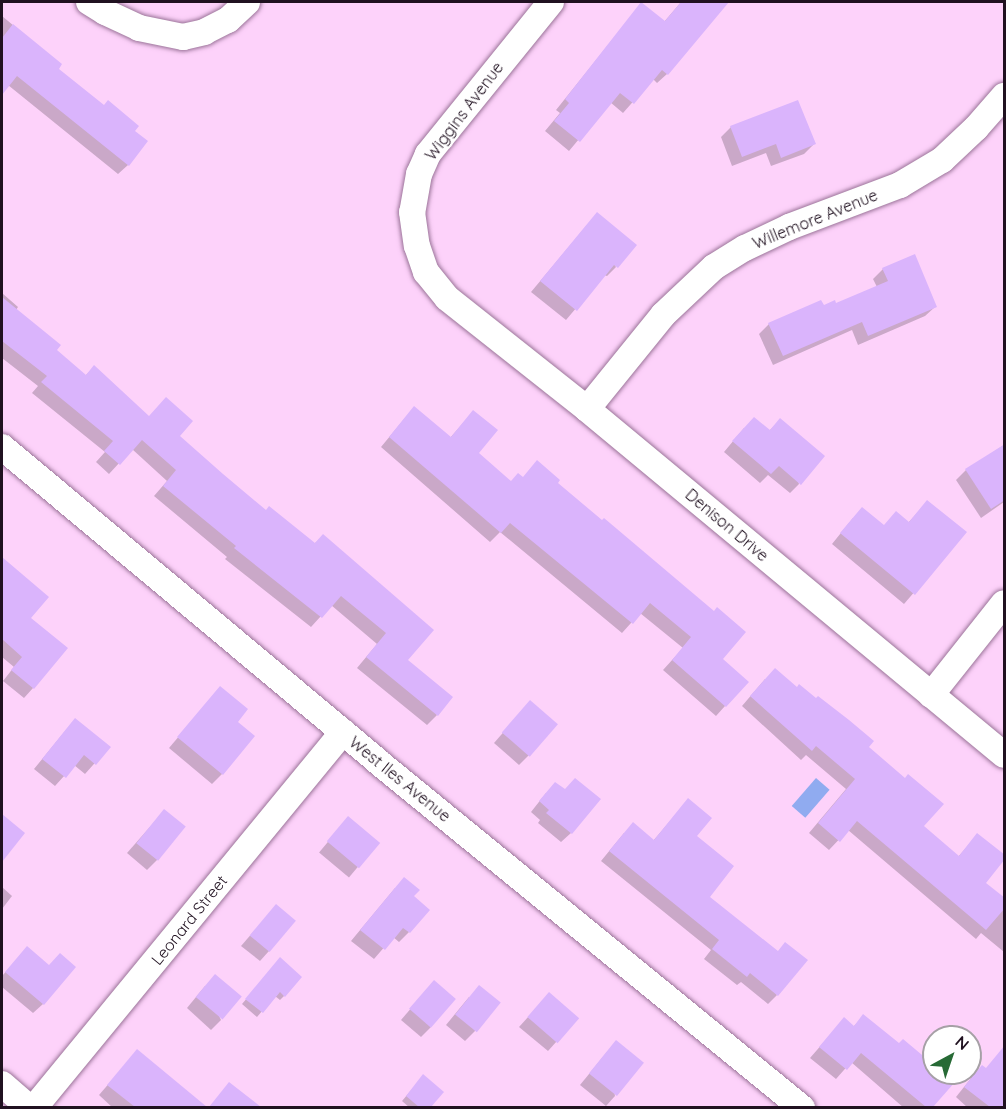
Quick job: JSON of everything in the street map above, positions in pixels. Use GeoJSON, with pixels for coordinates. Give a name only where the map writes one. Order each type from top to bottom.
{"type":"FeatureCollection","features":[{"type":"Feature","properties":{"kind":"street"},"geometry":{"type":"LineString","coordinates":[[89,2],[139,28],[183,37],[204,33],[228,20],[247,2]]}},
{"type":"Feature","properties":{"kind":"street","name":"Wiggins Avenue"},"geometry":{"type":"LineString","coordinates":[[447,298],[426,272],[417,246],[412,212],[419,174],[429,154],[551,2]]}},
{"type":"Feature","properties":{"kind":"street","name":"Willemore Avenue"},"geometry":{"type":"LineString","coordinates":[[587,409],[663,315],[714,267],[745,248],[789,227],[900,185],[942,160],[1005,96]]}},
{"type":"Feature","properties":{"kind":"street","name":"Denison Drive"},"geometry":{"type":"LineString","coordinates":[[447,298],[587,409],[1005,755]]}},
{"type":"Feature","properties":{"kind":"street","name":"West Iles Avenue"},"geometry":{"type":"LineString","coordinates":[[2,447],[343,732],[802,1107]]}},
{"type":"Feature","properties":{"kind":"street"},"geometry":{"type":"LineString","coordinates":[[931,695],[1005,603]]}},
{"type":"Feature","properties":{"kind":"street","name":"Leonard Street"},"geometry":{"type":"LineString","coordinates":[[32,1107],[343,732]]}},
{"type":"Feature","properties":{"kind":"street"},"geometry":{"type":"LineString","coordinates":[[2,1084],[32,1107]]}},
{"type":"Feature","properties":{"kind":"water"},"geometry":{"type":"Polygon","coordinates":[[[816,778],[830,790],[805,818],[792,806],[816,778]]]}},
{"type":"Feature","properties":{"kind":"building"},"geometry":{"type":"Polygon","coordinates":[[[641,2],[665,21],[681,2],[729,2],[668,75],[662,70],[634,104],[620,93],[580,142],[554,121],[569,103],[565,99],[641,2]]]}},
{"type":"Feature","properties":{"kind":"building"},"geometry":{"type":"Polygon","coordinates":[[[13,24],[62,64],[59,69],[104,105],[108,100],[139,126],[135,131],[148,141],[129,166],[17,76],[2,95],[2,38],[13,24]]]}},
{"type":"Feature","properties":{"kind":"building"},"geometry":{"type":"Polygon","coordinates":[[[798,100],[816,144],[781,158],[776,144],[742,157],[730,126],[798,100]]]}},
{"type":"Feature","properties":{"kind":"building"},"geometry":{"type":"Polygon","coordinates":[[[597,212],[637,245],[618,268],[614,265],[577,311],[540,281],[597,212]]]}},
{"type":"Feature","properties":{"kind":"building"},"geometry":{"type":"Polygon","coordinates":[[[915,254],[937,307],[868,336],[862,322],[783,356],[768,323],[821,300],[824,305],[835,300],[836,303],[888,281],[882,268],[915,254]]]}},
{"type":"Feature","properties":{"kind":"building"},"geometry":{"type":"Polygon","coordinates":[[[2,297],[61,345],[57,350],[86,375],[94,365],[149,416],[166,397],[193,421],[180,436],[223,474],[266,510],[269,506],[315,543],[323,534],[434,630],[408,660],[453,697],[438,716],[366,657],[386,633],[341,596],[322,618],[234,548],[236,546],[163,486],[176,470],[142,440],[120,465],[104,451],[113,441],[41,382],[47,376],[2,341],[2,297]]]}},
{"type":"Feature","properties":{"kind":"building"},"geometry":{"type":"Polygon","coordinates":[[[414,406],[451,437],[473,410],[498,430],[479,453],[511,481],[518,473],[523,477],[537,460],[560,480],[558,483],[602,520],[604,518],[714,611],[717,607],[746,632],[723,659],[749,682],[726,707],[672,660],[691,637],[650,603],[633,624],[510,523],[501,533],[389,437],[414,406]]]}},
{"type":"Feature","properties":{"kind":"building"},"geometry":{"type":"Polygon","coordinates":[[[754,417],[770,430],[780,418],[825,456],[801,485],[779,466],[771,474],[732,441],[754,417]]]}},
{"type":"Feature","properties":{"kind":"building"},"geometry":{"type":"Polygon","coordinates":[[[1005,444],[1005,500],[991,509],[965,469],[1005,444]]]}},
{"type":"Feature","properties":{"kind":"building"},"geometry":{"type":"Polygon","coordinates":[[[927,500],[967,532],[915,595],[840,533],[862,507],[884,525],[896,511],[909,522],[927,500]]]}},
{"type":"Feature","properties":{"kind":"building"},"geometry":{"type":"Polygon","coordinates":[[[2,557],[49,597],[31,618],[68,648],[34,689],[11,670],[22,657],[2,639],[2,557]]]}},
{"type":"Feature","properties":{"kind":"building"},"geometry":{"type":"Polygon","coordinates":[[[775,668],[797,687],[799,684],[816,698],[818,696],[849,720],[874,741],[869,747],[905,778],[908,774],[944,804],[924,826],[959,856],[977,833],[1005,855],[1005,859],[986,883],[1005,898],[1005,908],[986,930],[857,821],[840,842],[818,823],[855,779],[816,746],[812,751],[750,696],[775,668]]]}},
{"type":"Feature","properties":{"kind":"building"},"geometry":{"type":"Polygon","coordinates":[[[220,686],[248,709],[238,722],[255,736],[223,775],[177,737],[220,686]]]}},
{"type":"Feature","properties":{"kind":"building"},"geometry":{"type":"Polygon","coordinates":[[[530,700],[558,724],[530,757],[502,732],[530,700]]]}},
{"type":"Feature","properties":{"kind":"building"},"geometry":{"type":"Polygon","coordinates":[[[75,718],[111,747],[96,765],[84,755],[66,778],[42,759],[75,718]]]}},
{"type":"Feature","properties":{"kind":"building"},"geometry":{"type":"Polygon","coordinates":[[[575,778],[601,799],[572,834],[546,813],[549,810],[539,801],[555,782],[565,789],[575,778]]]}},
{"type":"Feature","properties":{"kind":"building"},"geometry":{"type":"Polygon","coordinates":[[[688,798],[712,818],[697,836],[734,866],[710,897],[778,951],[785,942],[808,960],[778,996],[750,973],[747,977],[712,949],[719,940],[609,851],[633,822],[654,840],[688,798]]]}},
{"type":"Feature","properties":{"kind":"building"},"geometry":{"type":"Polygon","coordinates":[[[164,809],[186,827],[158,861],[136,843],[164,809]]]}},
{"type":"Feature","properties":{"kind":"building"},"geometry":{"type":"Polygon","coordinates":[[[2,814],[25,833],[2,862],[2,814]]]}},
{"type":"Feature","properties":{"kind":"building"},"geometry":{"type":"Polygon","coordinates":[[[348,816],[380,843],[359,868],[327,841],[348,816]]]}},
{"type":"Feature","properties":{"kind":"building"},"geometry":{"type":"Polygon","coordinates":[[[404,877],[420,890],[414,896],[430,910],[410,933],[403,928],[385,950],[360,930],[404,877]]]}},
{"type":"Feature","properties":{"kind":"building"},"geometry":{"type":"Polygon","coordinates":[[[276,904],[296,921],[270,952],[250,935],[276,904]]]}},
{"type":"Feature","properties":{"kind":"building"},"geometry":{"type":"Polygon","coordinates":[[[27,946],[49,965],[60,953],[76,967],[44,1005],[5,972],[27,946]]]}},
{"type":"Feature","properties":{"kind":"building"},"geometry":{"type":"Polygon","coordinates":[[[280,957],[302,977],[285,997],[280,992],[263,1013],[245,999],[280,957]]]}},
{"type":"Feature","properties":{"kind":"building"},"geometry":{"type":"Polygon","coordinates":[[[215,974],[242,996],[223,1019],[196,997],[215,974]]]}},
{"type":"Feature","properties":{"kind":"building"},"geometry":{"type":"Polygon","coordinates":[[[434,980],[456,999],[431,1028],[409,1009],[434,980]]]}},
{"type":"Feature","properties":{"kind":"building"},"geometry":{"type":"Polygon","coordinates":[[[479,985],[501,1003],[477,1032],[455,1015],[479,985]]]}},
{"type":"Feature","properties":{"kind":"building"},"geometry":{"type":"Polygon","coordinates":[[[549,992],[579,1018],[558,1043],[527,1017],[549,992]]]}},
{"type":"Feature","properties":{"kind":"building"},"geometry":{"type":"Polygon","coordinates":[[[863,1014],[899,1043],[903,1039],[922,1055],[922,1085],[952,1085],[933,1107],[926,1107],[861,1053],[847,1070],[819,1047],[844,1017],[854,1026],[863,1014]]]}},
{"type":"Feature","properties":{"kind":"building"},"geometry":{"type":"Polygon","coordinates":[[[616,1040],[644,1063],[617,1096],[589,1073],[616,1040]]]}},
{"type":"Feature","properties":{"kind":"building"},"geometry":{"type":"Polygon","coordinates":[[[1005,1045],[1005,1107],[990,1107],[964,1087],[966,1085],[982,1085],[982,1065],[986,1068],[1005,1045]]]}},
{"type":"Feature","properties":{"kind":"building"},"geometry":{"type":"Polygon","coordinates":[[[137,1049],[207,1107],[135,1107],[107,1085],[137,1049]]]}},
{"type":"Feature","properties":{"kind":"building"},"geometry":{"type":"Polygon","coordinates":[[[423,1074],[444,1092],[431,1107],[419,1107],[406,1096],[423,1074]]]}},
{"type":"Feature","properties":{"kind":"building"},"geometry":{"type":"Polygon","coordinates":[[[229,1082],[261,1107],[209,1107],[229,1082]]]}}]}
